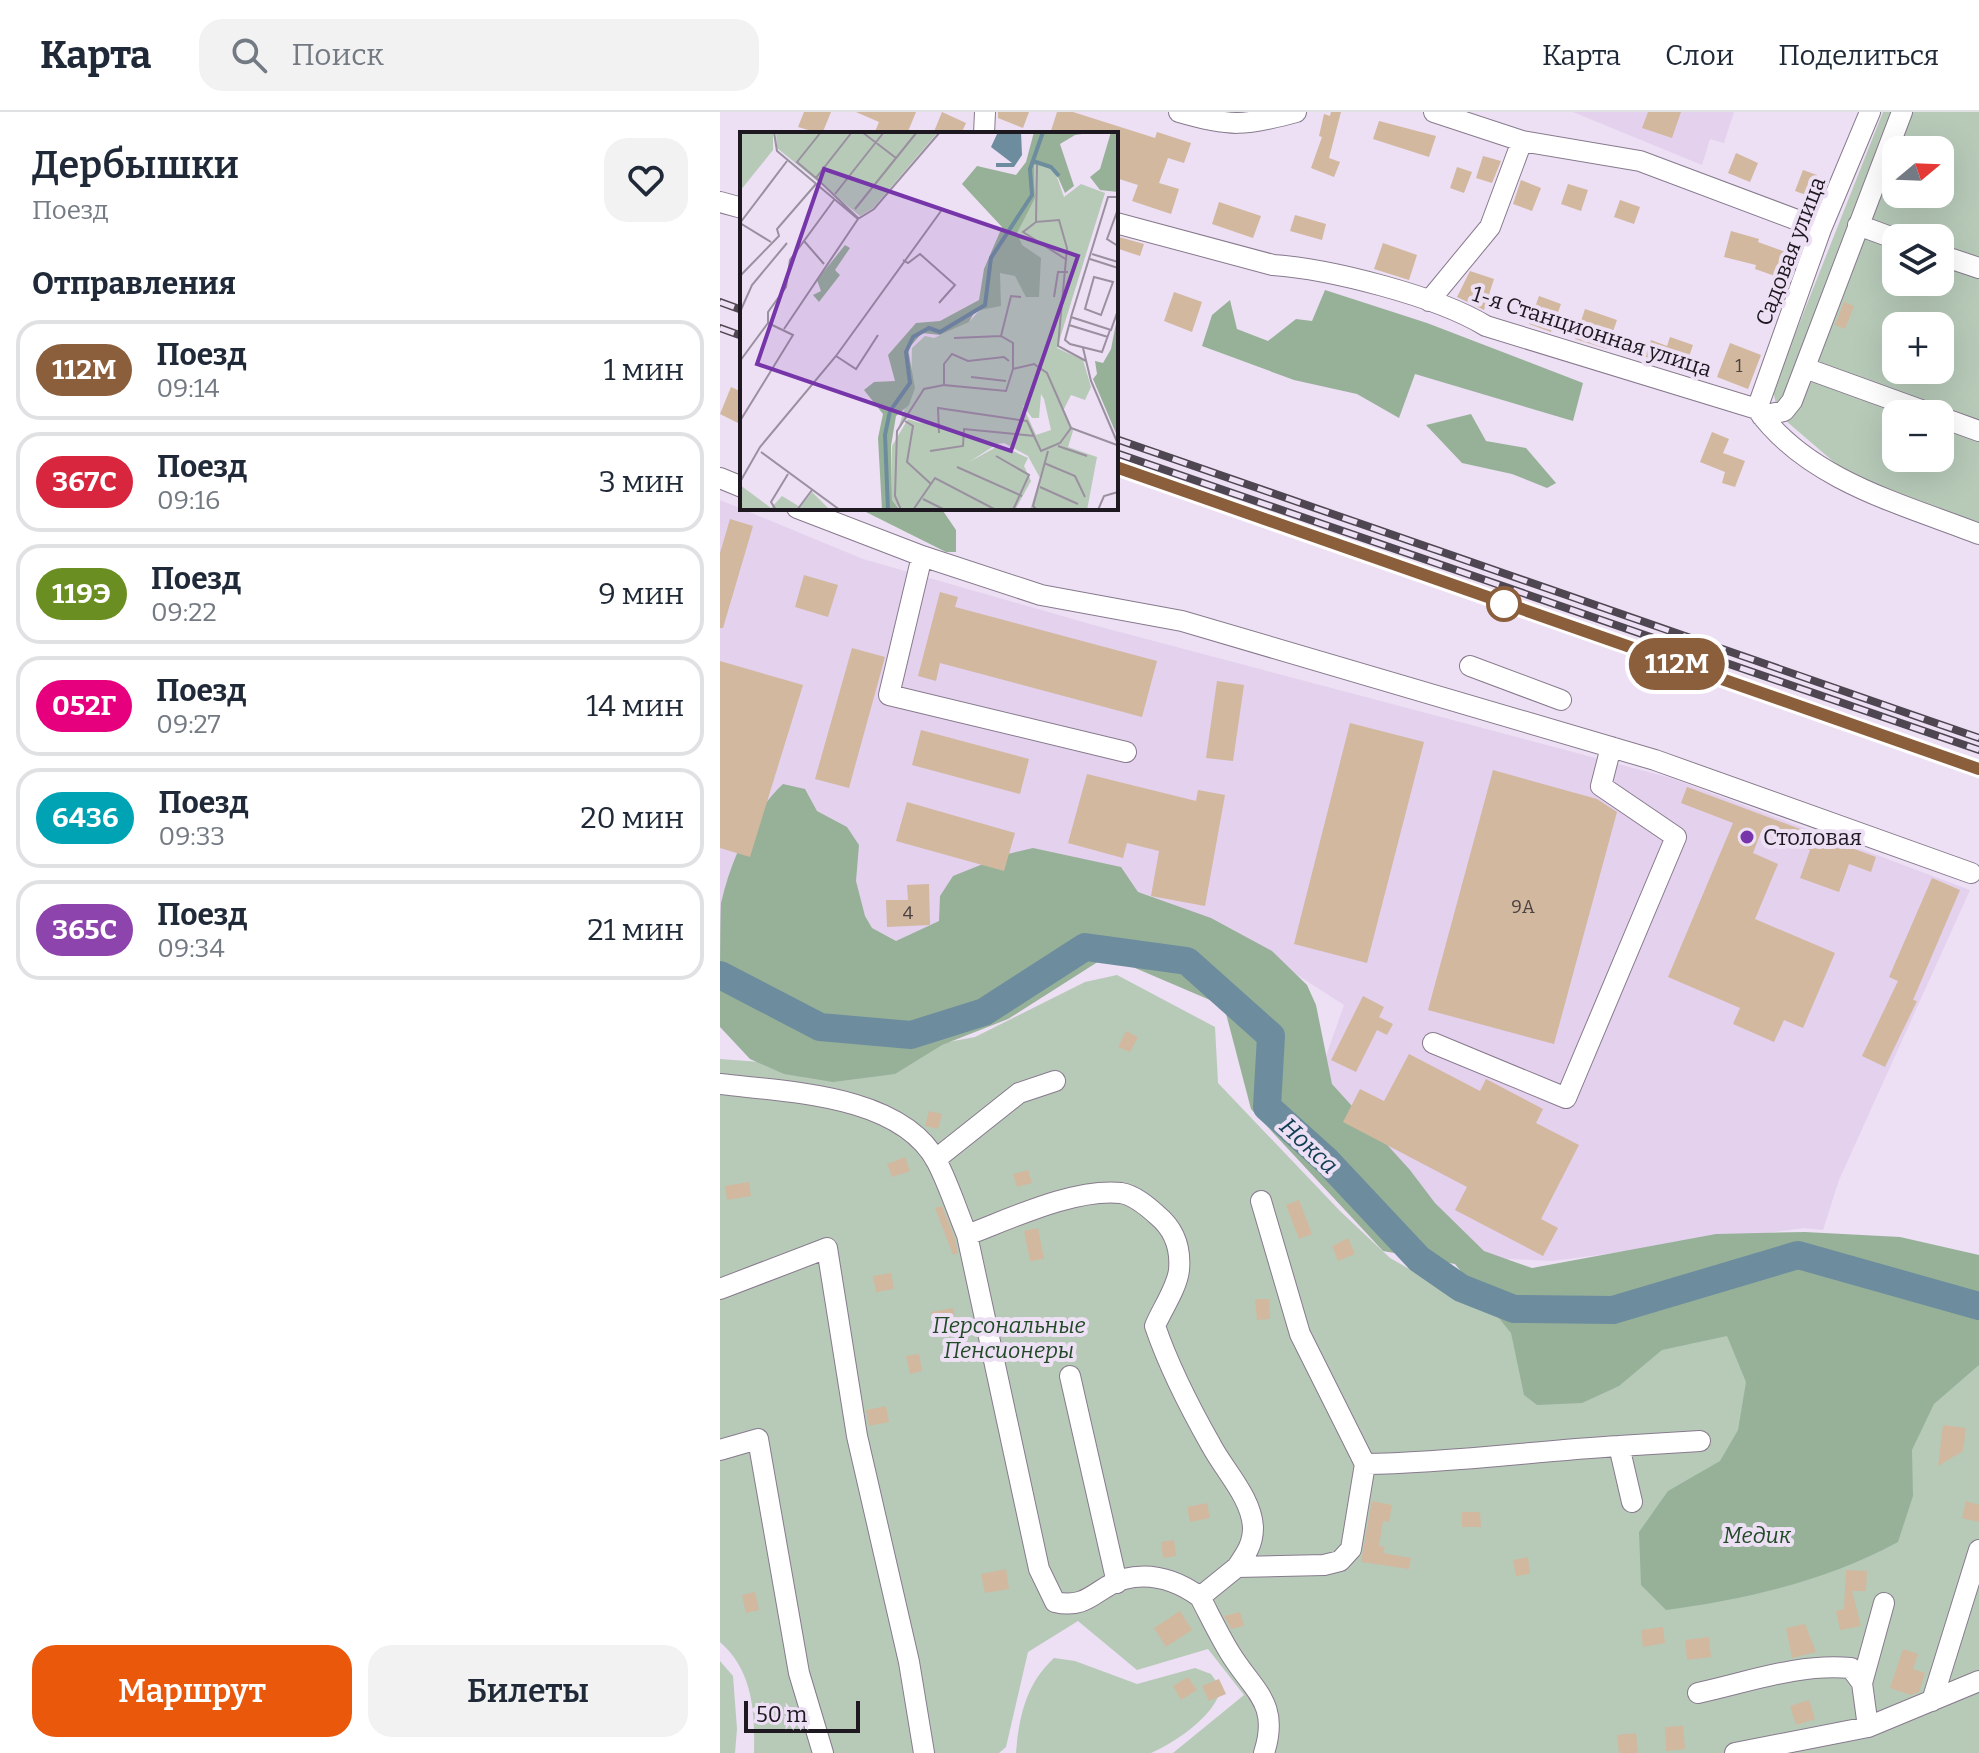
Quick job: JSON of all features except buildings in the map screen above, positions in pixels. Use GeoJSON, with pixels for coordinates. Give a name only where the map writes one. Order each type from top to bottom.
{"type":"FeatureCollection","features":[{"type":"Feature","properties":{"kind":"street"},"geometry":{"type":"LineString","coordinates":[[984,132],[985,112]]}},
{"type":"Feature","properties":{"kind":"street"},"geometry":{"type":"LineString","coordinates":[[1179,112],[1223,125],[1254,123],[1296,112]]}},
{"type":"Feature","properties":{"kind":"street","name":"Садовая улица"},"geometry":{"type":"LineString","coordinates":[[1760,412],[1821,229],[1870,112]]}},
{"type":"Feature","properties":{"kind":"street"},"geometry":{"type":"LineString","coordinates":[[1760,412],[1784,411],[1792,401],[1902,112]]}},
{"type":"Feature","properties":{"kind":"street"},"geometry":{"type":"LineString","coordinates":[[1445,114],[1522,141],[1640,161],[1821,229]]}},
{"type":"Feature","properties":{"kind":"street"},"geometry":{"type":"LineString","coordinates":[[1429,301],[1490,227],[1522,141]]}},
{"type":"Feature","properties":{"kind":"street"},"geometry":{"type":"LineString","coordinates":[[720,202],[740,207]]}},
{"type":"Feature","properties":{"kind":"street","name":"1-я Станционная улица"},"geometry":{"type":"LineString","coordinates":[[1118,223],[1429,301],[1486,326],[1760,412],[1781,438],[1847,482],[1979,534]]}},
{"type":"Feature","properties":{"kind":"street"},"geometry":{"type":"LineString","coordinates":[[1858,225],[1882,234]]}},
{"type":"Feature","properties":{"kind":"street"},"geometry":{"type":"LineString","coordinates":[[1954,260],[1979,268]]}},
{"type":"Feature","properties":{"kind":"street"},"geometry":{"type":"LineString","coordinates":[[1805,368],[1893,400]]}},
{"type":"Feature","properties":{"kind":"street"},"geometry":{"type":"LineString","coordinates":[[1954,422],[1979,431]]}},
{"type":"Feature","properties":{"kind":"street"},"geometry":{"type":"LineString","coordinates":[[720,478],[740,486]]}},
{"type":"Feature","properties":{"kind":"street"},"geometry":{"type":"LineString","coordinates":[[802,510],[922,556],[1041,595],[1182,621],[1611,747],[1971,873]]}},
{"type":"Feature","properties":{"kind":"street"},"geometry":{"type":"LineString","coordinates":[[922,556],[889,695],[1126,752]]}},
{"type":"Feature","properties":{"kind":"street"},"geometry":{"type":"LineString","coordinates":[[1470,666],[1561,700]]}},
{"type":"Feature","properties":{"kind":"street"},"geometry":{"type":"LineString","coordinates":[[1506,716],[1516,683]]}},
{"type":"Feature","properties":{"kind":"street"},"geometry":{"type":"LineString","coordinates":[[1433,1043],[1566,1098],[1676,837],[1601,786],[1611,747]]}},
{"type":"Feature","properties":{"kind":"street"},"geometry":{"type":"LineString","coordinates":[[936,1159],[1019,1093],[1055,1081]]}},
{"type":"Feature","properties":{"kind":"street"},"geometry":{"type":"LineString","coordinates":[[720,1084],[833,1097],[906,1127],[936,1159],[967,1235],[1039,1569],[1055,1602],[1068,1605],[1095,1598],[1117,1583],[1139,1579],[1178,1581],[1200,1597],[1230,1653],[1270,1712],[1271,1733],[1264,1753]]}},
{"type":"Feature","properties":{"kind":"street"},"geometry":{"type":"LineString","coordinates":[[967,1235],[1091,1194],[1123,1193],[1143,1203],[1165,1221],[1178,1245],[1179,1273],[1155,1326],[1188,1401],[1212,1448],[1236,1482],[1253,1524],[1251,1545],[1237,1567],[1200,1597]]}},
{"type":"Feature","properties":{"kind":"street"},"geometry":{"type":"LineString","coordinates":[[1237,1567],[1324,1565],[1340,1561],[1351,1549],[1365,1464],[1300,1334],[1261,1201]]}},
{"type":"Feature","properties":{"kind":"street"},"geometry":{"type":"LineString","coordinates":[[720,1289],[827,1248],[857,1436],[909,1662],[924,1753]]}},
{"type":"Feature","properties":{"kind":"street"},"geometry":{"type":"LineString","coordinates":[[1070,1376],[1117,1583]]}},
{"type":"Feature","properties":{"kind":"street"},"geometry":{"type":"LineString","coordinates":[[720,1450],[758,1439],[799,1673],[823,1753]]}},
{"type":"Feature","properties":{"kind":"street"},"geometry":{"type":"LineString","coordinates":[[1365,1464],[1450,1463],[1496,1454],[1700,1441]]}},
{"type":"Feature","properties":{"kind":"street"},"geometry":{"type":"LineString","coordinates":[[1619,1446],[1632,1502]]}},
{"type":"Feature","properties":{"kind":"street"},"geometry":{"type":"LineString","coordinates":[[1932,1701],[1979,1550]]}},
{"type":"Feature","properties":{"kind":"street"},"geometry":{"type":"LineString","coordinates":[[1868,1727],[1862,1683],[1884,1603]]}},
{"type":"Feature","properties":{"kind":"street"},"geometry":{"type":"LineString","coordinates":[[1698,1693],[1792,1670],[1826,1666],[1851,1668],[1862,1683]]}},
{"type":"Feature","properties":{"kind":"street"},"geometry":{"type":"LineString","coordinates":[[1735,1753],[1868,1727],[1979,1681]]}},
{"type":"Feature","properties":{"kind":"shaded area"},"geometry":{"type":"Polygon","coordinates":[[[1573,112],[1734,112],[1724,143],[1710,139],[1702,165],[1573,112]]]}},
{"type":"Feature","properties":{"kind":"shaded area"},"geometry":{"type":"Polygon","coordinates":[[[720,500],[863,559],[1097,626],[1671,778],[1970,890],[1839,1180],[1823,1230],[1804,1228],[1552,1261],[1472,1257],[1313,1093],[1344,1005],[1218,924],[895,948],[720,937],[720,500]]]}},
{"type":"Feature","properties":{"kind":"green space"},"geometry":{"type":"Polygon","coordinates":[[[1883,112],[1979,112],[1979,526],[1849,475],[1778,414],[1773,390],[1883,112]]]}},
{"type":"Feature","properties":{"kind":"green space"},"geometry":{"type":"Polygon","coordinates":[[[1325,290],[1427,323],[1583,383],[1573,421],[1415,374],[1399,418],[1357,394],[1294,380],[1202,346],[1212,315],[1230,300],[1237,329],[1268,341],[1296,319],[1312,321],[1325,290]]]}},
{"type":"Feature","properties":{"kind":"green space"},"geometry":{"type":"Polygon","coordinates":[[[1471,414],[1486,441],[1526,448],[1556,483],[1547,488],[1512,474],[1462,463],[1426,425],[1471,414]]]}},
{"type":"Feature","properties":{"kind":"green space"},"geometry":{"type":"Polygon","coordinates":[[[862,510],[942,510],[956,530],[956,552],[946,552],[862,510]]]}},
{"type":"Feature","properties":{"kind":"green space","name":"Медик"},"geometry":{"type":"Polygon","coordinates":[[[783,784],[805,789],[817,811],[847,827],[859,845],[856,881],[865,916],[872,928],[896,941],[939,921],[940,896],[953,876],[1008,854],[1033,848],[1121,867],[1138,892],[1211,918],[1272,951],[1307,985],[1316,1005],[1332,1084],[1410,1170],[1435,1203],[1484,1251],[1532,1268],[1716,1234],[1805,1232],[1900,1237],[1979,1255],[1979,1365],[1934,1404],[1912,1450],[1913,1496],[1898,1542],[1814,1578],[1756,1594],[1666,1610],[1641,1585],[1639,1532],[1668,1491],[1720,1461],[1738,1430],[1746,1382],[1727,1336],[1662,1350],[1619,1386],[1582,1403],[1537,1405],[1524,1395],[1511,1333],[1455,1264],[1383,1251],[1251,1109],[1224,1006],[1107,956],[1008,1019],[942,1045],[895,1074],[833,1082],[784,1074],[750,1059],[720,1027],[721,903],[730,870],[752,823],[783,784]]]}},
{"type":"Feature","properties":{"kind":"green space","name":"Персональные Пенсионеры"},"geometry":{"type":"Polygon","coordinates":[[[1117,975],[1215,1027],[1218,1083],[1340,1211],[1390,1258],[1464,1300],[1604,1347],[1811,1297],[1979,1354],[1979,1753],[1173,1753],[1244,1695],[1208,1649],[1137,1670],[1078,1621],[1028,1652],[1006,1747],[999,1753],[754,1753],[754,1722],[746,1679],[731,1653],[720,1642],[720,1059],[790,1064],[884,1054],[975,1037],[1085,982],[1117,975]]]}},
{"type":"Feature","properties":{"kind":"green space"},"geometry":{"type":"Polygon","coordinates":[[[1054,1658],[1075,1661],[1137,1684],[1195,1668],[1211,1674],[1221,1688],[1218,1698],[1203,1718],[1183,1735],[1151,1753],[1016,1753],[1019,1726],[1030,1690],[1054,1658]]]}},
{"type":"Feature","properties":{"kind":"green space"},"geometry":{"type":"Polygon","coordinates":[[[720,1661],[733,1676],[737,1729],[735,1753],[720,1753],[720,1661]]]}},
{"type":"Feature","properties":{"kind":"waterway","name":"Нокса"},"geometry":{"type":"LineString","coordinates":[[720,975],[820,1027],[911,1035],[984,1012],[1085,947],[1187,961],[1271,1036],[1267,1107],[1327,1161],[1419,1259],[1461,1288],[1514,1309],[1613,1310],[1798,1255],[1979,1306]]}},
{"type":"Feature","properties":{"kind":"railway"},"geometry":{"type":"LineString","coordinates":[[720,302],[740,309]]}},
{"type":"Feature","properties":{"kind":"railway"},"geometry":{"type":"LineString","coordinates":[[720,328],[740,335]]}},
{"type":"Feature","properties":{"kind":"railway"},"geometry":{"type":"LineString","coordinates":[[1118,440],[1979,738]]}},
{"type":"Feature","properties":{"kind":"railway"},"geometry":{"type":"LineString","coordinates":[[1118,454],[1979,750]]}},
{"type":"Feature","properties":{"kind":"railway"},"geometry":{"type":"LineString","coordinates":[[1118,468],[1979,769]]}},
{"type":"Feature","properties":{"kind":"train","name":"112М"},"geometry":{"type":"LineString","coordinates":[[1118,468],[1979,769]]}},
{"type":"Feature","properties":{"kind":"place","name":"Столовая"},"geometry":{"type":"Point","coordinates":[1747,837]}}]}
